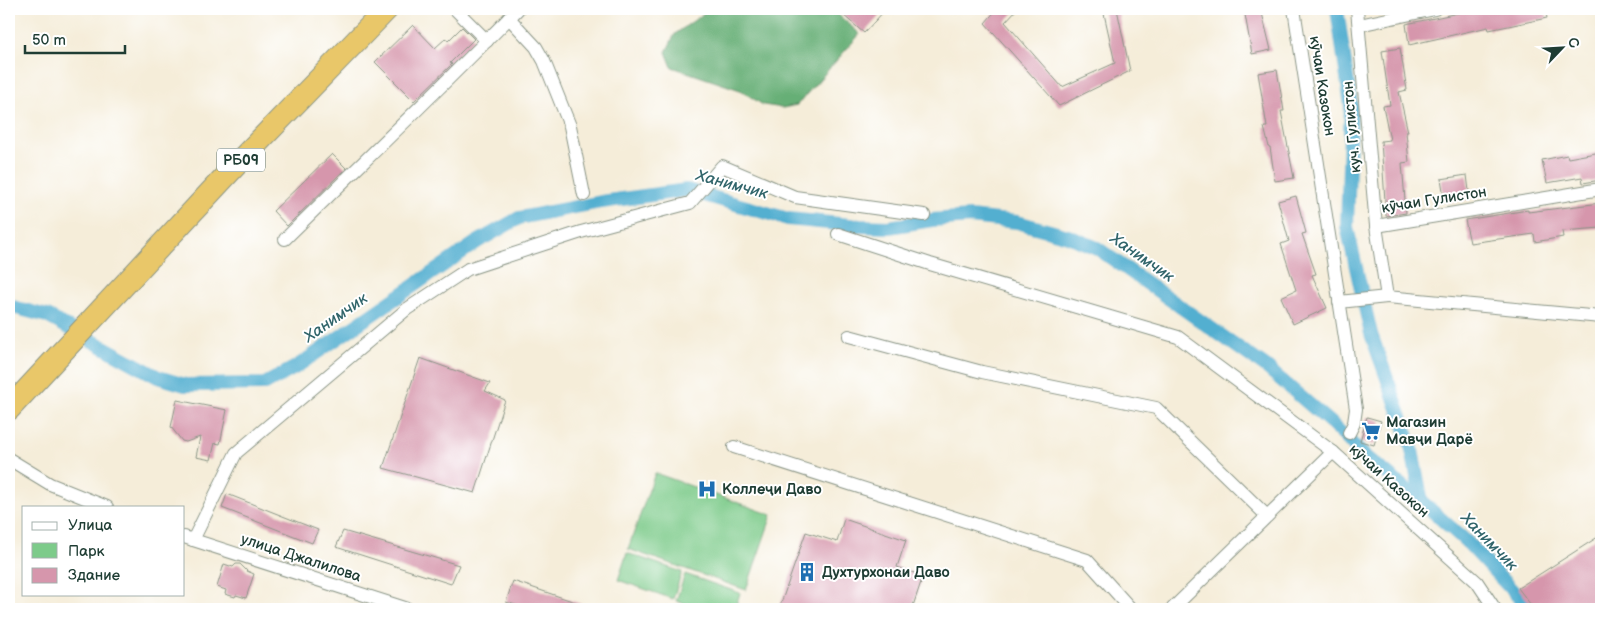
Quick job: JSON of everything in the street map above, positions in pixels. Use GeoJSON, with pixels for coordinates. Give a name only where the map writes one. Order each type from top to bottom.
{"type":"FeatureCollection","features":[{"type":"Feature","properties":{"kind":"highway","name":"РБ09"},"geometry":{"type":"LineString","coordinates":[[9,409],[233,168],[387,9]]}},
{"type":"Feature","properties":{"kind":"street"},"geometry":{"type":"LineString","coordinates":[[455,9],[487,41]]}},
{"type":"Feature","properties":{"kind":"street","name":"кӯчаи Казокон"},"geometry":{"type":"LineString","coordinates":[[1294,9],[1356,409],[1354,423],[1349,433]]}},
{"type":"Feature","properties":{"kind":"street"},"geometry":{"type":"LineString","coordinates":[[1357,9],[1359,25],[1435,9]]}},
{"type":"Feature","properties":{"kind":"street"},"geometry":{"type":"LineString","coordinates":[[285,239],[514,13],[544,61],[570,126],[584,195]]}},
{"type":"Feature","properties":{"kind":"street","name":"куч. Гулистон"},"geometry":{"type":"LineString","coordinates":[[1359,25],[1376,226]]}},
{"type":"Feature","properties":{"kind":"street"},"geometry":{"type":"LineString","coordinates":[[188,538],[236,453],[407,309],[468,270],[581,232],[690,203],[722,166],[795,197],[924,215]]}},
{"type":"Feature","properties":{"kind":"street","name":"кӯчаи Гулистон"},"geometry":{"type":"LineString","coordinates":[[1387,297],[1376,226],[1601,189]]}},
{"type":"Feature","properties":{"kind":"street"},"geometry":{"type":"LineString","coordinates":[[838,234],[930,264],[1178,337],[1333,452]]}},
{"type":"Feature","properties":{"kind":"street"},"geometry":{"type":"LineString","coordinates":[[1339,302],[1387,297],[1601,317]]}},
{"type":"Feature","properties":{"kind":"street"},"geometry":{"type":"LineString","coordinates":[[849,336],[982,372],[1156,408],[1267,516]]}},
{"type":"Feature","properties":{"kind":"street"},"geometry":{"type":"LineString","coordinates":[[734,447],[1087,560],[1131,609]]}},
{"type":"Feature","properties":{"kind":"street","name":"кӯчаи Казокон"},"geometry":{"type":"LineString","coordinates":[[1172,609],[1333,452],[1477,582],[1495,609]]}},
{"type":"Feature","properties":{"kind":"street"},"geometry":{"type":"LineString","coordinates":[[9,459],[50,484],[105,506]]}},
{"type":"Feature","properties":{"kind":"street","name":"улица Джалилова"},"geometry":{"type":"LineString","coordinates":[[188,538],[408,609]]}},
{"type":"Feature","properties":{"kind":"green space"},"geometry":{"type":"Polygon","coordinates":[[[706,9],[832,9],[860,34],[797,105],[783,108],[763,105],[740,90],[672,67],[666,52],[675,34],[703,14],[706,9]]]}},
{"type":"Feature","properties":{"kind":"green space"},"geometry":{"type":"Polygon","coordinates":[[[655,473],[772,515],[746,590],[628,549],[655,473]]]}},
{"type":"Feature","properties":{"kind":"green space"},"geometry":{"type":"Polygon","coordinates":[[[627,553],[682,572],[673,599],[618,580],[627,553]]]}},
{"type":"Feature","properties":{"kind":"green space"},"geometry":{"type":"Polygon","coordinates":[[[685,574],[740,593],[735,609],[701,609],[676,601],[685,574]]]}},
{"type":"Feature","properties":{"kind":"building"},"geometry":{"type":"Polygon","coordinates":[[[836,9],[886,9],[864,33],[836,9]]]}},
{"type":"Feature","properties":{"kind":"building"},"geometry":{"type":"Polygon","coordinates":[[[997,9],[1017,9],[1005,22],[1062,87],[1115,63],[1103,9],[1117,9],[1130,71],[1059,106],[985,23],[997,9]]]}},
{"type":"Feature","properties":{"kind":"building"},"geometry":{"type":"Polygon","coordinates":[[[1244,9],[1261,9],[1271,50],[1252,54],[1244,9]]]}},
{"type":"Feature","properties":{"kind":"building"},"geometry":{"type":"Polygon","coordinates":[[[1477,9],[1545,9],[1547,18],[1489,30],[1488,27],[1409,45],[1406,24],[1477,9]]]}},
{"type":"Feature","properties":{"kind":"building"},"geometry":{"type":"Polygon","coordinates":[[[413,25],[435,48],[446,38],[448,41],[462,27],[474,39],[450,63],[452,64],[414,101],[375,62],[413,25]]]}},
{"type":"Feature","properties":{"kind":"building"},"geometry":{"type":"Polygon","coordinates":[[[1400,48],[1407,90],[1399,92],[1408,132],[1406,132],[1409,162],[1402,163],[1406,213],[1386,216],[1381,141],[1390,140],[1383,106],[1390,105],[1382,51],[1400,48]]]}},
{"type":"Feature","properties":{"kind":"building"},"geometry":{"type":"Polygon","coordinates":[[[1277,70],[1284,111],[1281,111],[1294,178],[1275,181],[1270,147],[1264,127],[1267,127],[1258,73],[1277,70]]]}},
{"type":"Feature","properties":{"kind":"building"},"geometry":{"type":"Polygon","coordinates":[[[1601,152],[1601,180],[1583,183],[1582,177],[1547,183],[1542,160],[1567,155],[1568,158],[1601,152]]]}},
{"type":"Feature","properties":{"kind":"building"},"geometry":{"type":"Polygon","coordinates":[[[332,154],[346,168],[287,226],[273,211],[332,154]]]}},
{"type":"Feature","properties":{"kind":"building"},"geometry":{"type":"Polygon","coordinates":[[[1467,175],[1470,199],[1445,202],[1441,179],[1467,175]]]}},
{"type":"Feature","properties":{"kind":"building"},"geometry":{"type":"Polygon","coordinates":[[[1296,196],[1306,233],[1302,234],[1316,274],[1312,275],[1327,308],[1293,324],[1281,297],[1296,290],[1281,244],[1289,241],[1278,201],[1296,196]]]}},
{"type":"Feature","properties":{"kind":"building"},"geometry":{"type":"Polygon","coordinates":[[[1601,203],[1601,228],[1562,231],[1563,237],[1535,242],[1534,234],[1470,243],[1465,220],[1528,210],[1528,212],[1601,203]]]}},
{"type":"Feature","properties":{"kind":"building"},"geometry":{"type":"Polygon","coordinates":[[[420,358],[490,383],[485,391],[505,400],[475,493],[383,468],[420,358]]]}},
{"type":"Feature","properties":{"kind":"building"},"geometry":{"type":"Polygon","coordinates":[[[177,400],[227,410],[220,444],[215,443],[211,460],[196,457],[200,437],[186,442],[182,441],[171,427],[177,400]]]}},
{"type":"Feature","properties":{"kind":"building","name":"Магазин Мавҷи Дарё"},"geometry":{"type":"Polygon","coordinates":[[[1367,417],[1381,421],[1374,445],[1360,441],[1367,417]]]}},
{"type":"Feature","properties":{"kind":"building"},"geometry":{"type":"Polygon","coordinates":[[[227,494],[318,530],[312,543],[222,508],[227,494]]]}},
{"type":"Feature","properties":{"kind":"building"},"geometry":{"type":"Polygon","coordinates":[[[844,519],[906,540],[897,567],[923,576],[912,609],[789,609],[780,606],[806,532],[837,542],[844,519]]]}},
{"type":"Feature","properties":{"kind":"building"},"geometry":{"type":"Polygon","coordinates":[[[343,531],[459,565],[451,584],[336,547],[343,531]]]}},
{"type":"Feature","properties":{"kind":"building"},"geometry":{"type":"Polygon","coordinates":[[[1601,535],[1601,609],[1534,609],[1518,588],[1601,535]]]}},
{"type":"Feature","properties":{"kind":"building"},"geometry":{"type":"Polygon","coordinates":[[[224,564],[233,567],[236,564],[240,564],[247,571],[254,574],[246,598],[225,594],[226,590],[217,587],[224,564]]]}},
{"type":"Feature","properties":{"kind":"building"},"geometry":{"type":"Polygon","coordinates":[[[513,581],[590,607],[590,609],[528,609],[506,602],[513,581]]]}},
{"type":"Feature","properties":{"kind":"waterway","name":"Ханимчик"},"geometry":{"type":"LineString","coordinates":[[1337,9],[1351,106],[1347,227],[1371,334],[1411,445],[1422,502],[1468,543],[1523,602],[1527,609]]}},
{"type":"Feature","properties":{"kind":"waterway","name":"Ханимчик"},"geometry":{"type":"LineString","coordinates":[[9,306],[47,316],[158,377],[185,385],[265,384],[296,367],[477,242],[519,218],[601,202],[687,190],[788,219],[860,226],[889,227],[932,220],[970,217],[1017,222],[1068,236],[1097,248],[1266,367],[1330,422],[1360,452],[1422,502]]}},
{"type":"Feature","properties":{"kind":"place","name":"Магазин Мавҷи Дарё"},"geometry":{"type":"Point","coordinates":[1371,431]}},
{"type":"Feature","properties":{"kind":"place","name":"Коллеҷи Даво"},"geometry":{"type":"Point","coordinates":[707,489]}},
{"type":"Feature","properties":{"kind":"place","name":"Духтурхонаи Даво"},"geometry":{"type":"Point","coordinates":[807,572]}}]}
